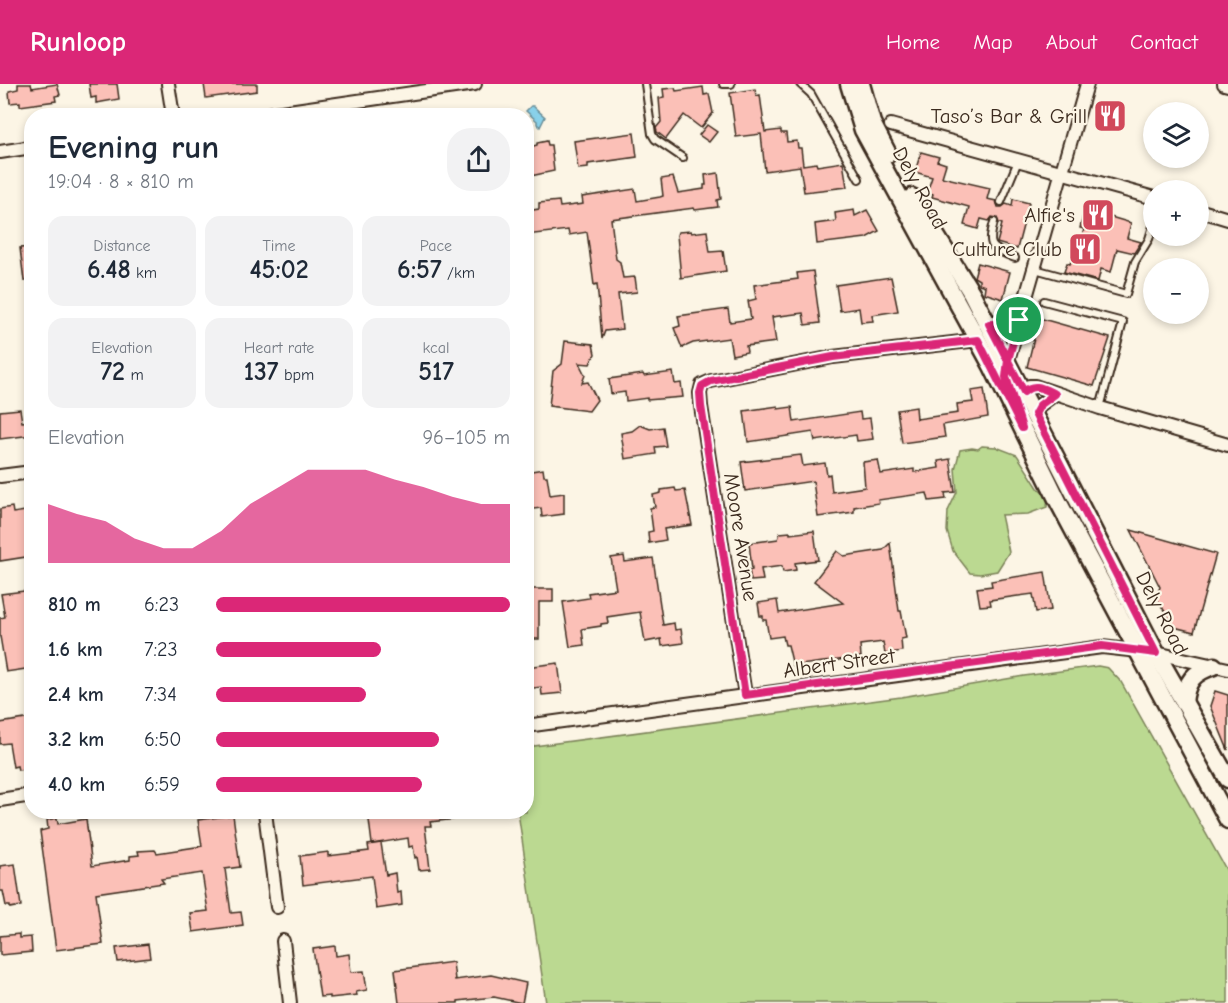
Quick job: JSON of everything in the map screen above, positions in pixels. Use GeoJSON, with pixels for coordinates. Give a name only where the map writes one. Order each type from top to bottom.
{"type":"FeatureCollection","features":[{"type":"Feature","properties":{"kind":"main road","name":"Dely Road"},"geometry":{"type":"LineString","coordinates":[[849,84],[863,130],[978,340],[1137,650],[1228,820]]}},
{"type":"Feature","properties":{"kind":"main road","name":"Dely Road"},"geometry":{"type":"LineString","coordinates":[[861,84],[872,123],[890,158],[917,208],[989,324],[1156,653],[1228,778]]}},
{"type":"Feature","properties":{"kind":"main road"},"geometry":{"type":"LineString","coordinates":[[989,324],[1019,320]]}},
{"type":"Feature","properties":{"kind":"main road"},"geometry":{"type":"LineString","coordinates":[[1008,360],[1006,377],[1022,428]]}},
{"type":"Feature","properties":{"kind":"main road"},"geometry":{"type":"LineString","coordinates":[[1184,702],[1188,685],[1196,673],[1221,667]]}},
{"type":"Feature","properties":{"kind":"street"},"geometry":{"type":"LineString","coordinates":[[168,84],[172,108]]}},
{"type":"Feature","properties":{"kind":"street"},"geometry":{"type":"LineString","coordinates":[[309,108],[475,84]]}},
{"type":"Feature","properties":{"kind":"street"},"geometry":{"type":"LineString","coordinates":[[1008,360],[1087,84]]}},
{"type":"Feature","properties":{"kind":"street"},"geometry":{"type":"LineString","coordinates":[[891,125],[1143,195]]}},
{"type":"Feature","properties":{"kind":"street"},"geometry":{"type":"LineString","coordinates":[[0,152],[24,148]]}},
{"type":"Feature","properties":{"kind":"street"},"geometry":{"type":"LineString","coordinates":[[1209,213],[1228,219]]}},
{"type":"Feature","properties":{"kind":"street","name":"Moore Avenue"},"geometry":{"type":"LineString","coordinates":[[745,695],[701,406],[702,386],[711,381],[833,357],[978,340]]}},
{"type":"Feature","properties":{"kind":"street"},"geometry":{"type":"LineString","coordinates":[[1024,392],[1029,386],[1035,386],[1100,408],[1228,445]]}},
{"type":"Feature","properties":{"kind":"street"},"geometry":{"type":"LineString","coordinates":[[1035,414],[1040,405],[1055,394]]}},
{"type":"Feature","properties":{"kind":"street"},"geometry":{"type":"LineString","coordinates":[[0,476],[24,473]]}},
{"type":"Feature","properties":{"kind":"street","name":"Albert Street"},"geometry":{"type":"LineString","coordinates":[[534,725],[1102,646],[1156,653],[1221,667]]}},
{"type":"Feature","properties":{"kind":"street"},"geometry":{"type":"LineString","coordinates":[[0,800],[24,796]]}},
{"type":"Feature","properties":{"kind":"street"},"geometry":{"type":"LineString","coordinates":[[266,819],[277,907]]}},
{"type":"Feature","properties":{"kind":"street"},"geometry":{"type":"LineString","coordinates":[[283,940],[290,1003]]}},
{"type":"Feature","properties":{"kind":"lane"},"geometry":{"type":"LineString","coordinates":[[645,84],[652,134],[655,139],[683,158]]}},
{"type":"Feature","properties":{"kind":"lane"},"geometry":{"type":"LineString","coordinates":[[723,84],[731,84]]}},
{"type":"Feature","properties":{"kind":"lane"},"geometry":{"type":"LineString","coordinates":[[800,84],[811,94],[859,179]]}},
{"type":"Feature","properties":{"kind":"lane"},"geometry":{"type":"LineString","coordinates":[[1001,202],[1018,161]]}},
{"type":"Feature","properties":{"kind":"lane"},"geometry":{"type":"LineString","coordinates":[[994,222],[990,238],[991,245],[994,249],[1015,258]]}},
{"type":"Feature","properties":{"kind":"lane"},"geometry":{"type":"LineString","coordinates":[[1035,268],[1126,294],[1135,262],[1145,246]]}},
{"type":"Feature","properties":{"kind":"lane"},"geometry":{"type":"LineString","coordinates":[[1044,301],[1123,322],[1100,408]]}},
{"type":"Feature","properties":{"kind":"green space"},"geometry":{"type":"Polygon","coordinates":[[[982,446],[996,447],[1017,455],[1038,488],[1048,496],[1047,507],[1028,514],[1001,515],[1009,552],[997,571],[980,574],[970,573],[953,551],[947,531],[948,511],[957,492],[955,469],[960,450],[978,449],[982,446]]]}},
{"type":"Feature","properties":{"kind":"green space"},"geometry":{"type":"Polygon","coordinates":[[[1098,666],[1108,668],[1121,682],[1228,873],[1228,1003],[546,1003],[519,819],[534,819],[534,746],[901,697],[1098,666]]]}},
{"type":"Feature","properties":{"kind":"water"},"geometry":{"type":"Polygon","coordinates":[[[533,106],[545,117],[540,127],[534,118],[534,108],[529,108],[533,106]]]}},
{"type":"Feature","properties":{"kind":"building"},"geometry":{"type":"Polygon","coordinates":[[[18,84],[31,84],[32,88],[57,84],[60,95],[55,96],[56,101],[20,106],[20,102],[10,103],[9,91],[18,89],[18,84]]]}},
{"type":"Feature","properties":{"kind":"building"},"geometry":{"type":"Polygon","coordinates":[[[89,84],[117,84],[119,99],[96,103],[96,97],[91,98],[89,84]]]}},
{"type":"Feature","properties":{"kind":"building"},"geometry":{"type":"Polygon","coordinates":[[[204,84],[257,84],[257,91],[206,98],[204,84]]]}},
{"type":"Feature","properties":{"kind":"building"},"geometry":{"type":"Polygon","coordinates":[[[703,87],[704,95],[709,94],[713,113],[701,128],[684,115],[666,139],[657,132],[656,128],[661,122],[659,98],[664,97],[663,89],[675,88],[676,91],[703,87]]]}},
{"type":"Feature","properties":{"kind":"building"},"geometry":{"type":"Polygon","coordinates":[[[755,89],[756,96],[760,95],[765,132],[781,130],[781,133],[786,133],[787,142],[797,141],[798,148],[801,148],[803,165],[816,163],[817,166],[843,162],[847,187],[804,192],[800,166],[765,171],[761,134],[736,137],[730,93],[755,89]]]}},
{"type":"Feature","properties":{"kind":"building"},"geometry":{"type":"Polygon","coordinates":[[[707,125],[717,132],[709,142],[699,135],[707,125]]]}},
{"type":"Feature","properties":{"kind":"building"},"geometry":{"type":"Polygon","coordinates":[[[634,133],[637,157],[588,164],[588,168],[578,169],[574,141],[634,133]]]}},
{"type":"Feature","properties":{"kind":"building"},"geometry":{"type":"Polygon","coordinates":[[[547,141],[548,145],[551,145],[554,171],[534,175],[534,146],[547,141]]]}},
{"type":"Feature","properties":{"kind":"building"},"geometry":{"type":"Polygon","coordinates":[[[921,152],[939,157],[937,161],[946,164],[942,177],[990,188],[987,199],[996,201],[998,207],[1006,204],[1012,206],[1013,199],[1029,203],[1017,249],[997,243],[1002,224],[997,218],[992,217],[989,221],[981,219],[978,229],[964,225],[969,207],[932,197],[933,194],[927,192],[932,177],[915,172],[921,152]]]}},
{"type":"Feature","properties":{"kind":"building"},"geometry":{"type":"Polygon","coordinates":[[[718,173],[721,199],[717,200],[718,207],[611,219],[616,259],[620,262],[623,278],[635,277],[637,292],[618,294],[622,329],[605,331],[602,339],[597,284],[594,285],[587,232],[569,235],[568,230],[534,234],[534,210],[539,209],[539,203],[559,201],[560,207],[583,204],[582,197],[635,189],[637,201],[660,197],[663,196],[661,179],[673,177],[678,193],[704,189],[705,175],[718,173]]]}},
{"type":"Feature","properties":{"kind":"building"},"geometry":{"type":"Polygon","coordinates":[[[1086,203],[1106,209],[1104,215],[1131,223],[1127,238],[1141,242],[1134,253],[1117,249],[1111,272],[1101,269],[1098,281],[1064,272],[1067,263],[1070,264],[1073,256],[1076,257],[1084,229],[1080,228],[1086,203]]]}},
{"type":"Feature","properties":{"kind":"building"},"geometry":{"type":"Polygon","coordinates":[[[854,210],[855,216],[867,210],[879,231],[866,238],[817,244],[815,224],[836,221],[835,213],[854,210]]]}},
{"type":"Feature","properties":{"kind":"building"},"geometry":{"type":"Polygon","coordinates":[[[691,231],[691,233],[707,231],[710,252],[723,251],[726,271],[681,278],[677,235],[678,232],[691,231]]]}},
{"type":"Feature","properties":{"kind":"building"},"geometry":{"type":"Polygon","coordinates":[[[20,248],[24,248],[24,281],[20,248]]]}},
{"type":"Feature","properties":{"kind":"building"},"geometry":{"type":"Polygon","coordinates":[[[978,263],[1010,272],[1003,299],[984,293],[985,286],[979,284],[979,280],[974,277],[978,263]]]}},
{"type":"Feature","properties":{"kind":"building"},"geometry":{"type":"Polygon","coordinates":[[[813,271],[820,323],[805,325],[803,313],[772,317],[776,342],[746,346],[747,352],[732,355],[729,338],[693,343],[682,348],[674,328],[680,326],[678,316],[728,309],[730,322],[751,319],[748,301],[756,299],[754,285],[798,279],[797,273],[813,271]]]}},
{"type":"Feature","properties":{"kind":"building"},"geometry":{"type":"Polygon","coordinates":[[[891,277],[898,311],[872,315],[873,321],[861,322],[859,308],[840,311],[836,285],[891,277]]]}},
{"type":"Feature","properties":{"kind":"building"},"geometry":{"type":"Polygon","coordinates":[[[1039,318],[1110,338],[1094,386],[1027,367],[1039,318]]]}},
{"type":"Feature","properties":{"kind":"building"},"geometry":{"type":"Polygon","coordinates":[[[565,341],[593,344],[595,354],[590,364],[579,363],[585,375],[582,383],[588,382],[597,400],[589,411],[549,406],[553,371],[562,364],[565,341]]]}},
{"type":"Feature","properties":{"kind":"building"},"geometry":{"type":"Polygon","coordinates":[[[673,372],[675,384],[681,383],[683,397],[626,401],[625,392],[611,394],[609,379],[673,372]]]}},
{"type":"Feature","properties":{"kind":"building"},"geometry":{"type":"Polygon","coordinates":[[[984,389],[988,417],[943,425],[945,437],[902,443],[897,410],[916,407],[917,419],[958,413],[957,404],[973,402],[971,391],[984,389]]]}},
{"type":"Feature","properties":{"kind":"building"},"geometry":{"type":"Polygon","coordinates":[[[778,406],[778,409],[792,407],[794,422],[860,412],[861,419],[870,418],[873,439],[857,441],[856,435],[815,441],[813,432],[748,442],[744,411],[778,406]]]}},
{"type":"Feature","properties":{"kind":"building"},"geometry":{"type":"Polygon","coordinates":[[[20,409],[22,422],[24,422],[24,436],[0,439],[0,411],[20,409]]]}},
{"type":"Feature","properties":{"kind":"building"},"geometry":{"type":"Polygon","coordinates":[[[640,425],[650,429],[663,427],[666,446],[655,447],[656,454],[625,459],[621,433],[632,431],[640,425]]]}},
{"type":"Feature","properties":{"kind":"building"},"geometry":{"type":"Polygon","coordinates":[[[801,455],[803,466],[825,463],[827,475],[830,474],[832,492],[865,487],[863,462],[878,460],[881,474],[939,468],[938,461],[950,459],[955,492],[945,493],[946,499],[929,501],[927,493],[878,500],[879,503],[854,507],[854,512],[818,517],[813,481],[745,491],[741,462],[801,455]]]}},
{"type":"Feature","properties":{"kind":"building"},"geometry":{"type":"Polygon","coordinates":[[[543,469],[544,476],[547,476],[550,495],[564,493],[564,514],[542,517],[541,508],[534,509],[534,471],[543,469]]]}},
{"type":"Feature","properties":{"kind":"building"},"geometry":{"type":"Polygon","coordinates":[[[675,488],[676,491],[685,490],[692,525],[664,529],[666,540],[649,543],[648,532],[653,531],[650,508],[655,507],[653,495],[661,493],[661,490],[675,488]]]}},
{"type":"Feature","properties":{"kind":"building"},"geometry":{"type":"Polygon","coordinates":[[[12,507],[13,513],[24,511],[24,557],[0,561],[0,509],[12,507]]]}},
{"type":"Feature","properties":{"kind":"building"},"geometry":{"type":"Polygon","coordinates":[[[1131,530],[1216,554],[1194,632],[1174,627],[1156,597],[1160,587],[1131,530]]]}},
{"type":"Feature","properties":{"kind":"building"},"geometry":{"type":"Polygon","coordinates":[[[814,531],[818,560],[795,563],[796,570],[783,572],[782,566],[761,569],[763,580],[751,581],[749,543],[778,539],[780,533],[814,531]]]}},
{"type":"Feature","properties":{"kind":"building"},"geometry":{"type":"Polygon","coordinates":[[[890,543],[899,611],[901,611],[906,638],[901,639],[902,651],[885,654],[883,642],[860,645],[861,657],[793,666],[788,645],[785,645],[783,636],[769,638],[766,620],[760,616],[758,603],[777,600],[779,613],[843,603],[814,581],[837,551],[844,556],[883,550],[890,543]]]}},
{"type":"Feature","properties":{"kind":"building"},"geometry":{"type":"Polygon","coordinates":[[[624,556],[625,562],[653,558],[663,625],[674,623],[675,630],[681,629],[683,643],[662,646],[661,639],[645,642],[640,612],[607,617],[608,623],[582,629],[584,645],[570,647],[563,602],[589,598],[588,593],[616,589],[611,558],[624,556]]]}},
{"type":"Feature","properties":{"kind":"building"},"geometry":{"type":"Polygon","coordinates":[[[1045,572],[1051,610],[1036,612],[1033,594],[990,600],[991,605],[980,606],[977,588],[992,586],[991,581],[1045,572]]]}},
{"type":"Feature","properties":{"kind":"building"},"geometry":{"type":"Polygon","coordinates":[[[534,589],[553,589],[553,602],[539,602],[539,639],[534,639],[534,589]]]}},
{"type":"Feature","properties":{"kind":"building"},"geometry":{"type":"Polygon","coordinates":[[[24,591],[24,669],[6,672],[0,636],[0,618],[5,617],[1,594],[24,591]]]}},
{"type":"Feature","properties":{"kind":"building"},"geometry":{"type":"Polygon","coordinates":[[[558,663],[562,693],[542,695],[541,687],[534,688],[534,666],[558,663]]]}},
{"type":"Feature","properties":{"kind":"building"},"geometry":{"type":"Polygon","coordinates":[[[1215,691],[1228,695],[1228,750],[1210,706],[1215,691]]]}},
{"type":"Feature","properties":{"kind":"building"},"geometry":{"type":"Polygon","coordinates":[[[24,719],[24,769],[18,770],[17,766],[13,767],[9,743],[0,744],[0,723],[24,719]]]}},
{"type":"Feature","properties":{"kind":"building"},"geometry":{"type":"Polygon","coordinates":[[[57,819],[58,824],[86,819],[92,866],[130,860],[130,856],[139,855],[138,851],[155,850],[157,853],[202,846],[198,820],[234,819],[240,867],[225,869],[231,913],[241,912],[243,925],[193,932],[190,913],[208,911],[202,873],[161,879],[164,883],[96,893],[103,944],[56,950],[40,831],[48,829],[47,820],[57,819]]]}},
{"type":"Feature","properties":{"kind":"building"},"geometry":{"type":"Polygon","coordinates":[[[369,819],[456,819],[430,822],[431,826],[425,826],[430,869],[419,870],[417,857],[415,858],[413,846],[409,847],[408,838],[372,844],[369,819]]]}},
{"type":"Feature","properties":{"kind":"building"},"geometry":{"type":"Polygon","coordinates":[[[381,843],[386,875],[395,873],[397,893],[401,892],[402,905],[376,909],[372,876],[303,885],[300,856],[328,852],[328,856],[369,851],[368,845],[381,843]]]}},
{"type":"Feature","properties":{"kind":"building"},"geometry":{"type":"Polygon","coordinates":[[[15,864],[21,906],[10,908],[6,906],[3,891],[0,891],[0,866],[15,864]]]}},
{"type":"Feature","properties":{"kind":"building"},"geometry":{"type":"Polygon","coordinates":[[[19,934],[19,938],[31,937],[32,952],[0,955],[0,936],[19,934]]]}},
{"type":"Feature","properties":{"kind":"building"},"geometry":{"type":"Polygon","coordinates":[[[148,944],[150,958],[118,962],[116,948],[148,944]]]}},
{"type":"Feature","properties":{"kind":"building"},"geometry":{"type":"Polygon","coordinates":[[[335,946],[336,956],[349,954],[351,972],[364,971],[367,990],[356,992],[357,995],[320,997],[313,949],[335,946]]]}},
{"type":"Feature","properties":{"kind":"building"},"geometry":{"type":"Polygon","coordinates":[[[453,962],[455,980],[491,975],[526,983],[522,1003],[494,997],[458,1001],[458,1003],[399,1003],[395,970],[453,962]]]}},
{"type":"Feature","properties":{"kind":"place","name":"Taso’s Bar & Grill"},"geometry":{"type":"Point","coordinates":[1110,116]}},
{"type":"Feature","properties":{"kind":"place","name":"Alfie's"},"geometry":{"type":"Point","coordinates":[1098,215]}},
{"type":"Feature","properties":{"kind":"place","name":"Culture Club"},"geometry":{"type":"Point","coordinates":[1085,249]}},
{"type":"Feature","properties":{"kind":"route"},"geometry":{"type":"LineString","coordinates":[[1019,320],[989,324],[1002,348],[1008,360],[1024,392],[1029,386],[1035,386],[1055,394],[1040,405],[1035,414],[1156,653],[1102,646],[745,695],[701,406],[702,386],[706,382],[833,357],[978,340],[1022,428],[1006,377],[1008,360],[1019,320]]}}]}
